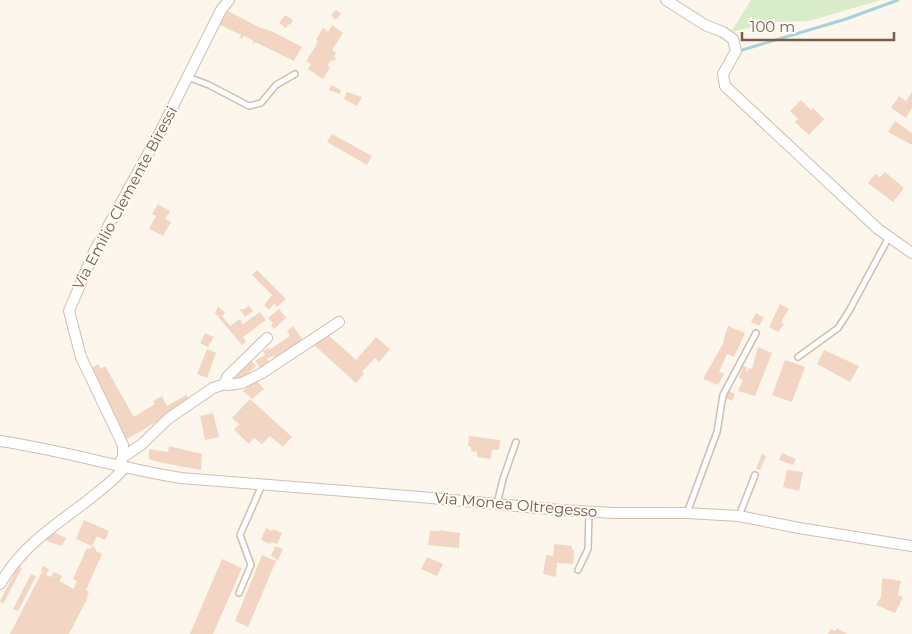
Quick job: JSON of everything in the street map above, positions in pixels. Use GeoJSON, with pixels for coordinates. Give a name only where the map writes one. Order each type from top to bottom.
{"type":"FeatureCollection","features":[{"type":"Feature","properties":{"kind":"street","name":"Via Emilio Clemente Biressi"},"geometry":{"type":"LineString","coordinates":[[122,464],[123,445],[81,357],[69,311],[94,252],[188,77],[221,10],[229,0]]}},
{"type":"Feature","properties":{"kind":"street"},"geometry":{"type":"LineString","coordinates":[[666,0],[733,39],[736,51],[723,74],[725,86],[878,229],[912,253]]}},
{"type":"Feature","properties":{"kind":"street"},"geometry":{"type":"LineString","coordinates":[[0,584],[10,567],[22,553],[47,531],[115,479],[122,464],[133,450],[141,445],[169,418],[212,388],[225,384],[242,383],[262,373],[340,322]]}},
{"type":"Feature","properties":{"kind":"street"},"geometry":{"type":"LineString","coordinates":[[225,384],[227,376],[267,338]]}},
{"type":"Feature","properties":{"kind":"street","name":"Via Monea Oltregesso"},"geometry":{"type":"LineString","coordinates":[[0,441],[122,464],[181,478],[420,496],[588,512],[687,513],[739,516],[912,546]]}},
{"type":"Feature","properties":{"kind":"street"},"geometry":{"type":"LineString","coordinates":[[123,445],[133,450]]}},
{"type":"Feature","properties":{"kind":"lane"},"geometry":{"type":"LineString","coordinates":[[188,77],[209,85],[249,106],[261,103],[276,85],[295,74]]}},
{"type":"Feature","properties":{"kind":"lane"},"geometry":{"type":"LineString","coordinates":[[798,357],[838,328],[889,238]]}},
{"type":"Feature","properties":{"kind":"lane"},"geometry":{"type":"LineString","coordinates":[[687,513],[717,432],[723,395],[756,333]]}},
{"type":"Feature","properties":{"kind":"lane"},"geometry":{"type":"LineString","coordinates":[[497,504],[503,479],[516,442]]}},
{"type":"Feature","properties":{"kind":"lane"},"geometry":{"type":"LineString","coordinates":[[739,516],[754,475]]}},
{"type":"Feature","properties":{"kind":"lane"},"geometry":{"type":"LineString","coordinates":[[239,593],[251,565],[240,535],[262,485]]}},
{"type":"Feature","properties":{"kind":"lane"},"geometry":{"type":"LineString","coordinates":[[578,570],[588,549],[588,512]]}},
{"type":"Feature","properties":{"kind":"green space"},"geometry":{"type":"Polygon","coordinates":[[[751,0],[881,0],[809,21],[772,22],[731,32],[751,0]]]}},
{"type":"Feature","properties":{"kind":"building"},"geometry":{"type":"Polygon","coordinates":[[[336,10],[341,14],[335,20],[331,15],[336,10]]]}},
{"type":"Feature","properties":{"kind":"building"},"geometry":{"type":"Polygon","coordinates":[[[228,11],[302,47],[294,61],[255,42],[254,44],[252,43],[254,41],[244,36],[242,39],[241,35],[220,25],[228,11]]]}},
{"type":"Feature","properties":{"kind":"building"},"geometry":{"type":"Polygon","coordinates":[[[285,15],[293,20],[286,28],[279,23],[285,15]]]}},
{"type":"Feature","properties":{"kind":"building"},"geometry":{"type":"Polygon","coordinates":[[[332,25],[343,33],[332,50],[336,53],[334,57],[336,58],[327,65],[330,68],[323,79],[308,69],[311,64],[306,61],[315,47],[318,48],[315,46],[318,41],[316,40],[323,28],[328,32],[332,25]]]}},
{"type":"Feature","properties":{"kind":"building"},"geometry":{"type":"Polygon","coordinates":[[[331,85],[341,90],[340,94],[329,90],[331,85]]]}},
{"type":"Feature","properties":{"kind":"building"},"geometry":{"type":"Polygon","coordinates":[[[347,92],[362,97],[357,106],[344,99],[347,92]]]}},
{"type":"Feature","properties":{"kind":"building"},"geometry":{"type":"Polygon","coordinates":[[[912,92],[912,108],[906,118],[891,108],[899,96],[906,101],[912,92]]]}},
{"type":"Feature","properties":{"kind":"building"},"geometry":{"type":"Polygon","coordinates":[[[801,100],[824,119],[809,135],[795,122],[798,119],[790,111],[801,100]]]}},
{"type":"Feature","properties":{"kind":"building"},"geometry":{"type":"Polygon","coordinates":[[[895,121],[912,133],[912,145],[888,132],[895,121]]]}},
{"type":"Feature","properties":{"kind":"building"},"geometry":{"type":"Polygon","coordinates":[[[332,134],[372,156],[367,165],[327,142],[332,134]]]}},
{"type":"Feature","properties":{"kind":"building"},"geometry":{"type":"Polygon","coordinates":[[[885,172],[904,188],[893,202],[868,183],[875,174],[880,177],[885,172]]]}},
{"type":"Feature","properties":{"kind":"building"},"geometry":{"type":"Polygon","coordinates":[[[158,204],[170,211],[165,219],[171,222],[163,236],[149,229],[156,216],[152,214],[158,204]]]}},
{"type":"Feature","properties":{"kind":"building"},"geometry":{"type":"Polygon","coordinates":[[[257,270],[286,299],[277,307],[274,304],[269,310],[264,305],[272,295],[252,275],[257,270]]]}},
{"type":"Feature","properties":{"kind":"building"},"geometry":{"type":"Polygon","coordinates":[[[780,304],[789,309],[781,322],[784,324],[778,332],[769,327],[780,304]]]}},
{"type":"Feature","properties":{"kind":"building"},"geometry":{"type":"Polygon","coordinates":[[[218,306],[225,313],[222,316],[230,326],[240,319],[243,324],[260,312],[266,320],[243,337],[246,342],[242,345],[215,313],[218,306]]]}},
{"type":"Feature","properties":{"kind":"building"},"geometry":{"type":"Polygon","coordinates":[[[249,306],[253,311],[245,317],[240,310],[249,306]]]}},
{"type":"Feature","properties":{"kind":"building"},"geometry":{"type":"Polygon","coordinates":[[[279,309],[286,318],[274,329],[271,325],[273,323],[268,318],[279,309]]]}},
{"type":"Feature","properties":{"kind":"building"},"geometry":{"type":"Polygon","coordinates":[[[756,313],[764,318],[759,326],[751,322],[756,313]]]}},
{"type":"Feature","properties":{"kind":"building"},"geometry":{"type":"Polygon","coordinates":[[[293,326],[303,340],[275,358],[273,356],[267,359],[269,362],[260,368],[255,361],[265,355],[263,351],[268,348],[269,350],[290,336],[287,331],[293,326]]]}},
{"type":"Feature","properties":{"kind":"building"},"geometry":{"type":"Polygon","coordinates":[[[728,326],[745,333],[734,357],[727,354],[719,372],[724,374],[718,385],[703,379],[724,342],[728,326]]]}},
{"type":"Feature","properties":{"kind":"building"},"geometry":{"type":"Polygon","coordinates":[[[205,333],[214,337],[208,347],[200,343],[205,333]]]}},
{"type":"Feature","properties":{"kind":"building"},"geometry":{"type":"Polygon","coordinates":[[[327,334],[356,360],[376,337],[390,349],[379,362],[375,358],[362,372],[364,374],[356,383],[313,344],[327,334]]]}},
{"type":"Feature","properties":{"kind":"building"},"geometry":{"type":"Polygon","coordinates":[[[758,347],[772,353],[755,396],[738,391],[743,380],[739,378],[743,366],[747,367],[747,372],[749,368],[752,369],[758,347]]]}},
{"type":"Feature","properties":{"kind":"building"},"geometry":{"type":"Polygon","coordinates":[[[207,349],[216,353],[207,378],[197,374],[207,349]]]}},
{"type":"Feature","properties":{"kind":"building"},"geometry":{"type":"Polygon","coordinates":[[[824,350],[859,366],[850,382],[817,364],[824,350]]]}},
{"type":"Feature","properties":{"kind":"building"},"geometry":{"type":"Polygon","coordinates":[[[251,360],[256,366],[239,381],[234,374],[251,360]]]}},
{"type":"Feature","properties":{"kind":"building"},"geometry":{"type":"Polygon","coordinates":[[[785,360],[805,367],[792,402],[772,395],[785,360]]]}},
{"type":"Feature","properties":{"kind":"building"},"geometry":{"type":"Polygon","coordinates":[[[98,364],[101,369],[105,366],[134,417],[155,404],[153,401],[162,396],[167,406],[186,395],[189,400],[124,441],[91,369],[98,364]]]}},
{"type":"Feature","properties":{"kind":"building"},"geometry":{"type":"Polygon","coordinates":[[[256,380],[264,389],[252,399],[243,391],[256,380]]]}},
{"type":"Feature","properties":{"kind":"building"},"geometry":{"type":"Polygon","coordinates":[[[729,391],[735,394],[732,401],[726,398],[729,391]]]}},
{"type":"Feature","properties":{"kind":"building"},"geometry":{"type":"Polygon","coordinates":[[[250,399],[292,437],[283,447],[270,436],[262,444],[254,438],[249,444],[234,430],[239,424],[232,418],[250,399]]]}},
{"type":"Feature","properties":{"kind":"building"},"geometry":{"type":"Polygon","coordinates":[[[213,413],[219,437],[205,440],[200,416],[213,413]]]}},
{"type":"Feature","properties":{"kind":"building"},"geometry":{"type":"Polygon","coordinates":[[[469,436],[500,440],[499,450],[492,450],[491,459],[477,457],[477,452],[471,451],[471,447],[468,446],[469,436]]]}},
{"type":"Feature","properties":{"kind":"building"},"geometry":{"type":"Polygon","coordinates":[[[169,446],[202,454],[201,470],[149,459],[149,449],[168,452],[169,446]]]}},
{"type":"Feature","properties":{"kind":"building"},"geometry":{"type":"Polygon","coordinates":[[[782,453],[796,459],[793,465],[779,460],[782,453]]]}},
{"type":"Feature","properties":{"kind":"building"},"geometry":{"type":"Polygon","coordinates":[[[762,454],[766,456],[760,470],[756,469],[762,454]]]}},
{"type":"Feature","properties":{"kind":"building"},"geometry":{"type":"Polygon","coordinates":[[[787,470],[803,472],[799,491],[783,487],[787,470]]]}},
{"type":"Feature","properties":{"kind":"building"},"geometry":{"type":"Polygon","coordinates":[[[84,520],[109,531],[105,540],[97,536],[92,546],[76,539],[84,520]]]}},
{"type":"Feature","properties":{"kind":"building"},"geometry":{"type":"Polygon","coordinates":[[[266,528],[282,533],[277,544],[271,542],[270,544],[261,540],[266,528]]]}},
{"type":"Feature","properties":{"kind":"building"},"geometry":{"type":"Polygon","coordinates":[[[439,530],[460,533],[459,548],[428,545],[430,531],[439,530]]]}},
{"type":"Feature","properties":{"kind":"building"},"geometry":{"type":"Polygon","coordinates":[[[52,532],[66,538],[62,546],[44,540],[52,532]]]}},
{"type":"Feature","properties":{"kind":"building"},"geometry":{"type":"Polygon","coordinates":[[[554,544],[572,546],[574,550],[573,564],[557,563],[556,577],[543,574],[546,555],[553,556],[554,544]]]}},
{"type":"Feature","properties":{"kind":"building"},"geometry":{"type":"Polygon","coordinates":[[[92,546],[102,554],[86,590],[89,592],[88,597],[69,634],[10,634],[43,571],[41,570],[43,566],[49,569],[46,575],[51,577],[54,572],[62,576],[59,581],[74,589],[77,581],[73,579],[87,548],[90,549],[92,546]]]}},
{"type":"Feature","properties":{"kind":"building"},"geometry":{"type":"Polygon","coordinates":[[[275,546],[283,549],[278,560],[271,556],[275,546]]]}},
{"type":"Feature","properties":{"kind":"building"},"geometry":{"type":"Polygon","coordinates":[[[262,555],[276,561],[248,627],[235,621],[262,555]]]}},
{"type":"Feature","properties":{"kind":"building"},"geometry":{"type":"Polygon","coordinates":[[[427,557],[443,564],[437,576],[421,569],[427,557]]]}},
{"type":"Feature","properties":{"kind":"building"},"geometry":{"type":"Polygon","coordinates":[[[222,559],[242,568],[213,634],[190,634],[222,559]]]}},
{"type":"Feature","properties":{"kind":"building"},"geometry":{"type":"Polygon","coordinates":[[[18,566],[22,568],[3,604],[0,601],[18,566]]]}},
{"type":"Feature","properties":{"kind":"building"},"geometry":{"type":"Polygon","coordinates":[[[31,574],[36,576],[18,611],[13,609],[31,574]]]}},
{"type":"Feature","properties":{"kind":"building"},"geometry":{"type":"Polygon","coordinates":[[[882,578],[901,581],[898,595],[903,597],[895,613],[876,605],[881,597],[882,578]]]}},
{"type":"Feature","properties":{"kind":"building"},"geometry":{"type":"Polygon","coordinates":[[[837,628],[848,634],[828,634],[831,629],[835,631],[837,628]]]}},
{"type":"Feature","properties":{"kind":"waterway"},"geometry":{"type":"LineString","coordinates":[[742,50],[846,19],[898,0]]}}]}
